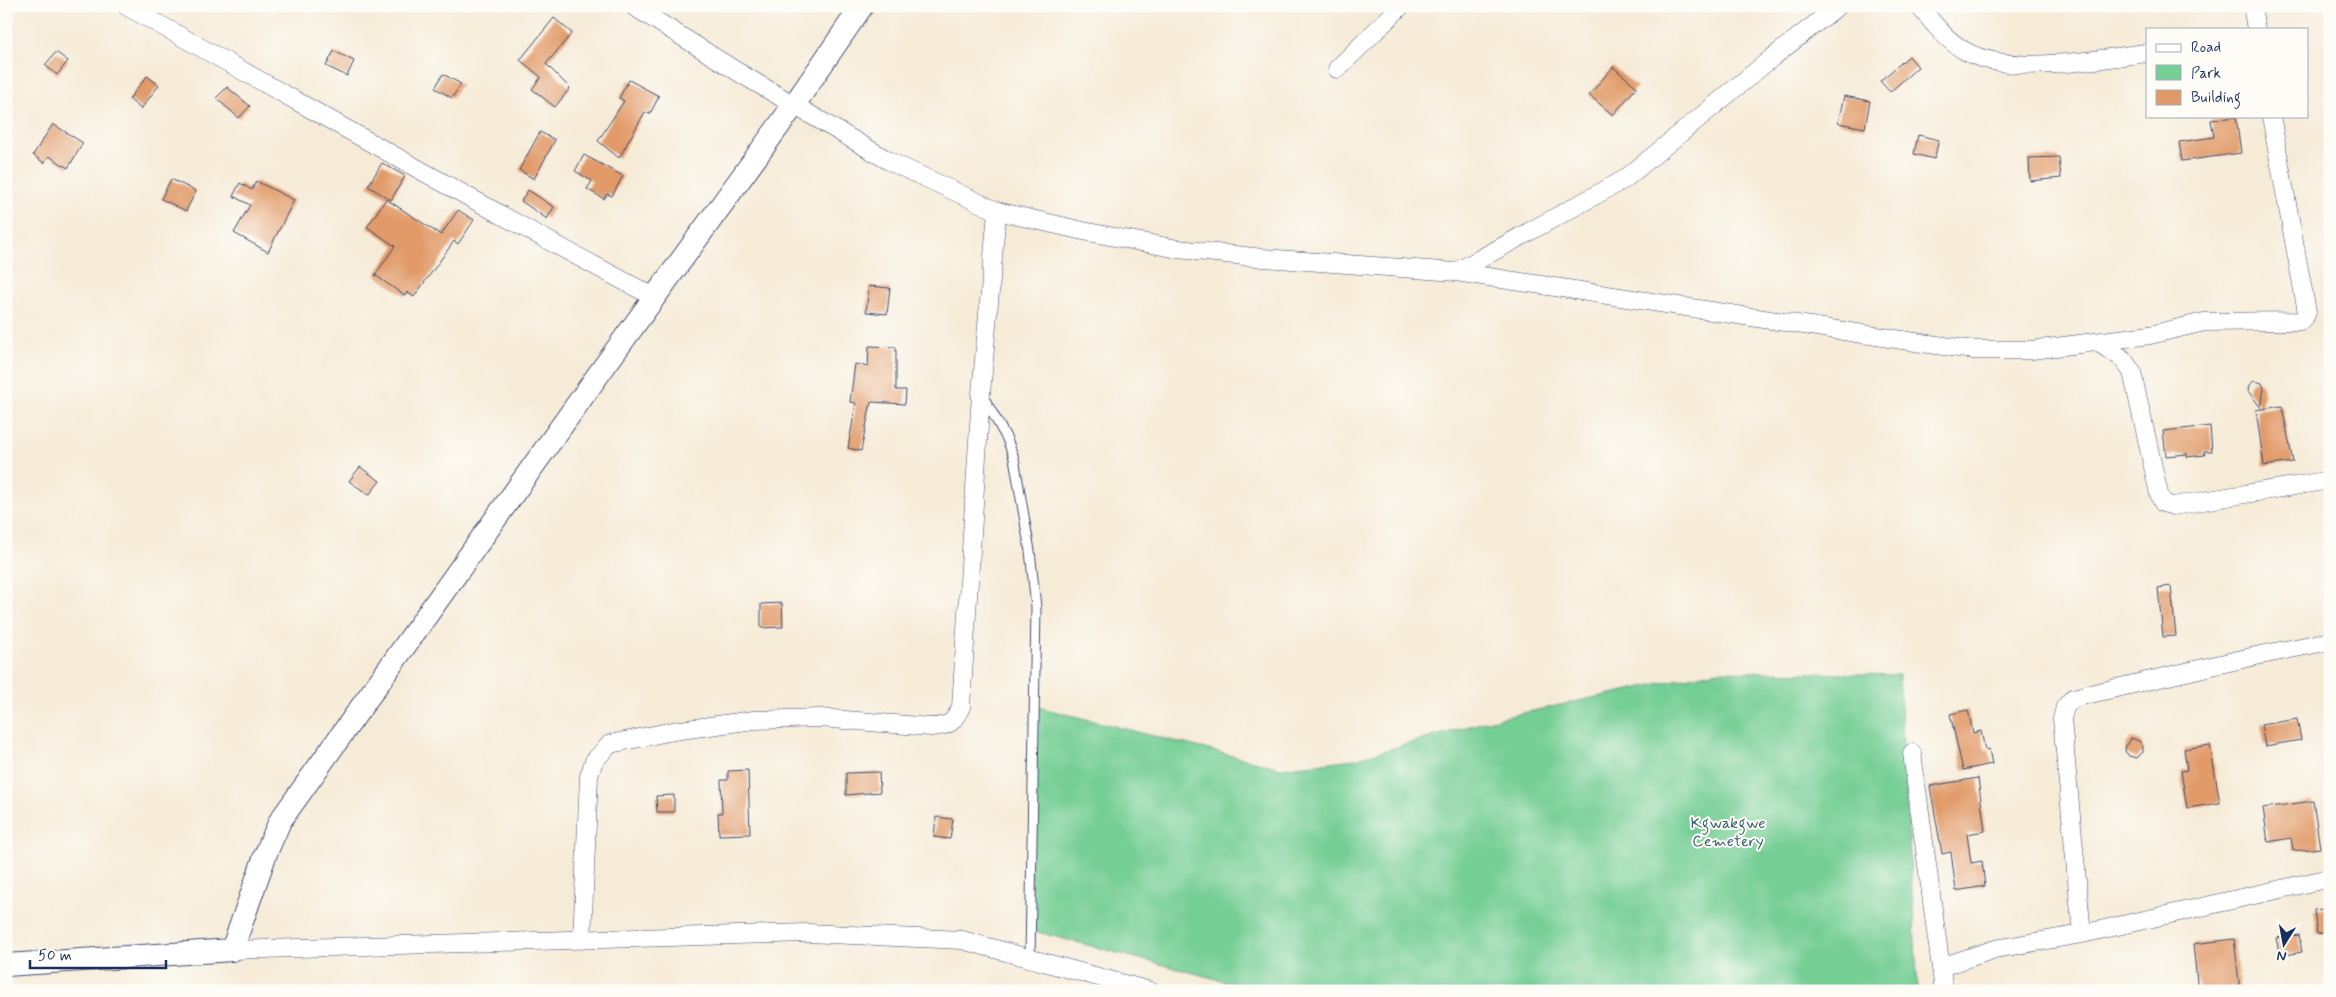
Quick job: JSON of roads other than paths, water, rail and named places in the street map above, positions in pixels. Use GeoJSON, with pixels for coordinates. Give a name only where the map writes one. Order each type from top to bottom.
{"type":"FeatureCollection","features":[{"type":"Feature","properties":{"kind":"street"},"geometry":{"type":"LineString","coordinates":[[126,6],[396,158],[561,248],[654,296]]}},
{"type":"Feature","properties":{"kind":"street"},"geometry":{"type":"LineString","coordinates":[[633,6],[889,161],[997,211],[1083,231],[1178,249],[1263,258],[1456,272],[1974,350],[2032,350],[2098,342],[2150,335],[2204,322],[2281,322],[2304,319],[2307,312],[2272,118]]}},
{"type":"Feature","properties":{"kind":"street"},"geometry":{"type":"LineString","coordinates":[[232,950],[266,852],[280,821],[654,296],[794,105],[862,6]]}},
{"type":"Feature","properties":{"kind":"street"},"geometry":{"type":"LineString","coordinates":[[1337,69],[1401,6]]}},
{"type":"Feature","properties":{"kind":"street"},"geometry":{"type":"LineString","coordinates":[[1456,272],[1625,178],[1838,6]]}},
{"type":"Feature","properties":{"kind":"street"},"geometry":{"type":"LineString","coordinates":[[1918,6],[1945,37],[1966,52],[1985,60],[2009,64],[2039,65],[2146,54]]}},
{"type":"Feature","properties":{"kind":"street"},"geometry":{"type":"LineString","coordinates":[[2252,6],[2256,28]]}},
{"type":"Feature","properties":{"kind":"street"},"geometry":{"type":"LineString","coordinates":[[582,940],[589,776],[594,761],[610,744],[673,730],[754,720],[820,718],[931,727],[944,727],[954,721],[961,707],[982,394],[997,211]]}},
{"type":"Feature","properties":{"kind":"street"},"geometry":{"type":"LineString","coordinates":[[2098,342],[2122,358],[2132,372],[2159,494],[2163,503],[2173,506],[2330,480]]}},
{"type":"Feature","properties":{"kind":"street"},"geometry":{"type":"LineString","coordinates":[[2082,934],[2062,719],[2065,707],[2073,698],[2330,641]]}},
{"type":"Feature","properties":{"kind":"street"},"geometry":{"type":"LineString","coordinates":[[1912,753],[1944,991]]}},
{"type":"Feature","properties":{"kind":"street"},"geometry":{"type":"LineString","coordinates":[[1941,967],[1995,949],[2082,934],[2330,878]]}},
{"type":"Feature","properties":{"kind":"street"},"geometry":{"type":"LineString","coordinates":[[6,965],[232,950],[827,934],[962,940],[1150,991]]}},
{"type":"Feature","properties":{"kind":"lane"},"geometry":{"type":"LineString","coordinates":[[982,394],[1007,439],[1014,458],[1030,551],[1036,607],[1030,958]]}},
{"type":"Feature","properties":{"kind":"park label","name":"Kgwakgwe Cemetery"},"geometry":{"type":"Point","coordinates":[1728,831]}}]}
